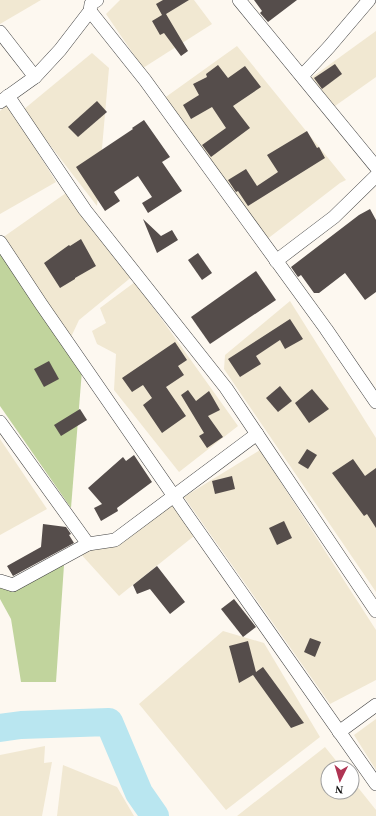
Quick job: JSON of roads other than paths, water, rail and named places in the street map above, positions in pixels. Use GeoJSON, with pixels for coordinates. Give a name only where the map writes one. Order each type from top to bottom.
{"type":"FeatureCollection","features":[{"type":"Feature","properties":{"kind":"street"},"geometry":{"type":"LineString","coordinates":[[239,0],[376,166]]}},
{"type":"Feature","properties":{"kind":"street"},"geometry":{"type":"LineString","coordinates":[[302,76],[329,48],[369,0]]}},
{"type":"Feature","properties":{"kind":"street"},"geometry":{"type":"LineString","coordinates":[[376,402],[92,4],[60,50],[35,77],[4,99],[85,210],[226,388],[376,611]]}},
{"type":"Feature","properties":{"kind":"street"},"geometry":{"type":"LineString","coordinates":[[0,32],[35,77]]}},
{"type":"Feature","properties":{"kind":"street"},"geometry":{"type":"LineString","coordinates":[[276,261],[334,217],[376,176]]}},
{"type":"Feature","properties":{"kind":"street"},"geometry":{"type":"LineString","coordinates":[[0,242],[41,304],[174,496],[376,784]]}},
{"type":"Feature","properties":{"kind":"street"},"geometry":{"type":"LineString","coordinates":[[0,422],[88,544]]}},
{"type":"Feature","properties":{"kind":"street"},"geometry":{"type":"LineString","coordinates":[[0,582],[13,586],[88,544],[115,540],[257,434]]}},
{"type":"Feature","properties":{"kind":"street"},"geometry":{"type":"LineString","coordinates":[[339,732],[376,705]]}},
{"type":"Feature","properties":{"kind":"waterway"},"geometry":{"type":"LineString","coordinates":[[0,728],[21,725],[109,722],[139,793],[155,816]]}}]}
